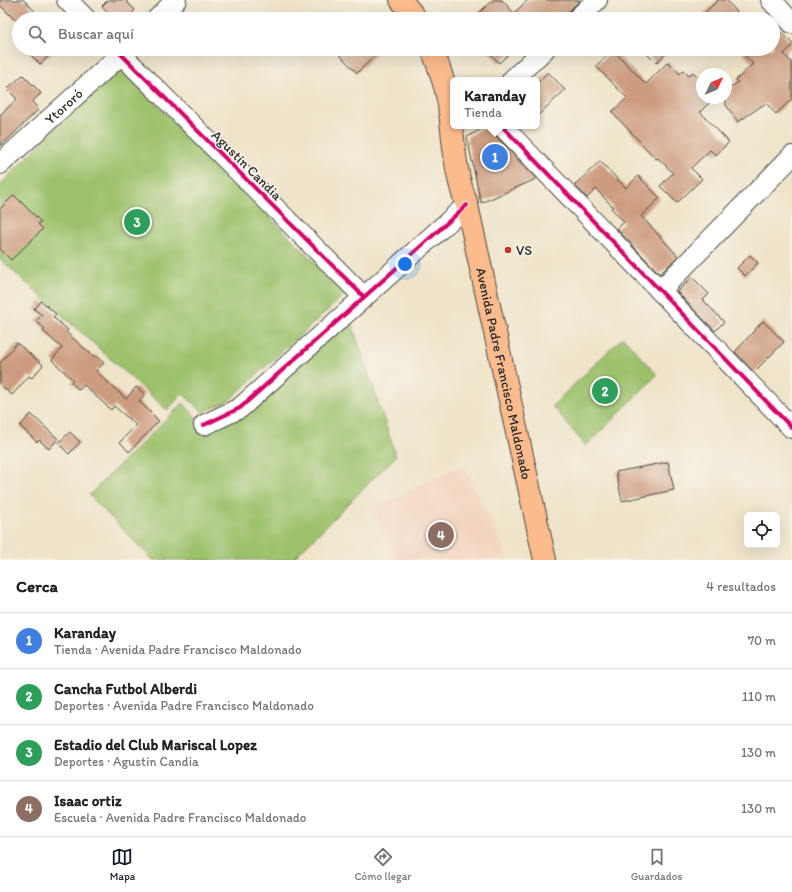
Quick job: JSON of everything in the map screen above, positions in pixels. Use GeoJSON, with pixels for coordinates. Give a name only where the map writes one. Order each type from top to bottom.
{"type":"FeatureCollection","features":[{"type":"Feature","properties":{"kind":"main road"},"geometry":{"type":"LineString","coordinates":[[401,0],[410,12]]}},
{"type":"Feature","properties":{"kind":"main road","name":"Avenida Padre Francisco Maldonado"},"geometry":{"type":"LineString","coordinates":[[435,56],[448,82],[450,108]]}},
{"type":"Feature","properties":{"kind":"main road","name":"Avenida Padre Francisco Maldonado"},"geometry":{"type":"LineString","coordinates":[[458,131],[462,202],[530,560]]}},
{"type":"Feature","properties":{"kind":"main road","name":"Avenida Padre Francisco Maldonado"},"geometry":{"type":"LineString","coordinates":[[462,202],[545,560]]}},
{"type":"Feature","properties":{"kind":"street"},"geometry":{"type":"LineString","coordinates":[[67,0],[79,12]]}},
{"type":"Feature","properties":{"kind":"street"},"geometry":{"type":"LineString","coordinates":[[164,12],[176,0]]}},
{"type":"Feature","properties":{"kind":"street"},"geometry":{"type":"LineString","coordinates":[[584,12],[597,0]]}},
{"type":"Feature","properties":{"kind":"street"},"geometry":{"type":"LineString","coordinates":[[771,0],[792,23]]}},
{"type":"Feature","properties":{"kind":"street","name":"Ytororó"},"geometry":{"type":"LineString","coordinates":[[0,164],[116,56]]}},
{"type":"Feature","properties":{"kind":"street","name":"Agustín Candia"},"geometry":{"type":"LineString","coordinates":[[126,56],[363,296]]}},
{"type":"Feature","properties":{"kind":"street"},"geometry":{"type":"LineString","coordinates":[[515,77],[538,56]]}},
{"type":"Feature","properties":{"kind":"street"},"geometry":{"type":"LineString","coordinates":[[505,129],[792,428]]}},
{"type":"Feature","properties":{"kind":"street"},"geometry":{"type":"LineString","coordinates":[[660,292],[792,156]]}},
{"type":"Feature","properties":{"kind":"street"},"geometry":{"type":"LineString","coordinates":[[204,425],[240,408],[363,296],[462,202]]}},
{"type":"Feature","properties":{"kind":"shaded area"},"geometry":{"type":"Polygon","coordinates":[[[464,464],[509,560],[397,560],[372,509],[464,464]]]}},
{"type":"Feature","properties":{"kind":"green space"},"geometry":{"type":"Polygon","coordinates":[[[122,70],[346,293],[227,402],[203,412],[183,394],[167,410],[0,259],[0,185],[105,77],[122,70]]]}},
{"type":"Feature","properties":{"kind":"green space"},"geometry":{"type":"Polygon","coordinates":[[[349,315],[396,456],[292,560],[153,560],[89,495],[183,403],[206,428],[349,315]]]}},
{"type":"Feature","properties":{"kind":"green space"},"geometry":{"type":"Polygon","coordinates":[[[623,337],[657,375],[586,446],[552,406],[623,337]]]}},
{"type":"Feature","properties":{"kind":"building"},"geometry":{"type":"Polygon","coordinates":[[[0,0],[24,0],[35,12],[12,12],[12,17],[0,5],[0,0]]]}},
{"type":"Feature","properties":{"kind":"building"},"geometry":{"type":"Polygon","coordinates":[[[108,0],[125,0],[135,10],[133,12],[108,12],[102,6],[108,0]]]}},
{"type":"Feature","properties":{"kind":"building"},"geometry":{"type":"Polygon","coordinates":[[[493,0],[502,0],[513,12],[480,12],[493,0]]]}},
{"type":"Feature","properties":{"kind":"building"},"geometry":{"type":"Polygon","coordinates":[[[528,0],[580,0],[569,11],[515,12],[528,0]]]}},
{"type":"Feature","properties":{"kind":"building"},"geometry":{"type":"Polygon","coordinates":[[[718,0],[726,0],[737,12],[705,12],[718,0]]]}},
{"type":"Feature","properties":{"kind":"building"},"geometry":{"type":"Polygon","coordinates":[[[780,32],[792,43],[792,46],[784,54],[792,63],[792,99],[776,114],[766,103],[738,122],[726,105],[732,104],[732,86],[738,82],[736,80],[753,64],[746,56],[780,56],[780,32]]]}},
{"type":"Feature","properties":{"kind":"building"},"geometry":{"type":"Polygon","coordinates":[[[32,56],[49,56],[40,64],[32,56]]]}},
{"type":"Feature","properties":{"kind":"building"},"geometry":{"type":"Polygon","coordinates":[[[341,56],[375,56],[357,73],[341,56]]]}},
{"type":"Feature","properties":{"kind":"building"},"geometry":{"type":"Polygon","coordinates":[[[492,56],[506,56],[499,63],[492,56]]]}},
{"type":"Feature","properties":{"kind":"building"},"geometry":{"type":"Polygon","coordinates":[[[607,56],[619,56],[646,84],[668,62],[680,74],[683,70],[689,76],[693,72],[696,75],[696,104],[708,104],[700,112],[729,142],[716,155],[710,150],[691,168],[702,179],[677,203],[660,186],[673,173],[658,158],[656,159],[612,112],[627,98],[596,66],[607,56]]]}},
{"type":"Feature","properties":{"kind":"building"},"geometry":{"type":"Polygon","coordinates":[[[649,56],[664,56],[656,63],[649,56]]]}},
{"type":"Feature","properties":{"kind":"building"},"geometry":{"type":"Polygon","coordinates":[[[548,72],[565,90],[540,113],[540,80],[548,72]]]}},
{"type":"Feature","properties":{"kind":"building"},"geometry":{"type":"Polygon","coordinates":[[[23,75],[41,93],[32,102],[39,109],[0,147],[0,115],[17,99],[7,89],[23,75]]]}},
{"type":"Feature","properties":{"kind":"building"},"geometry":{"type":"Polygon","coordinates":[[[482,129],[492,129],[494,134],[536,179],[481,203],[467,137],[482,129]]]}},
{"type":"Feature","properties":{"kind":"building"},"geometry":{"type":"Polygon","coordinates":[[[600,161],[626,188],[638,176],[660,198],[641,216],[678,256],[660,274],[617,229],[624,222],[611,208],[613,207],[596,189],[587,198],[575,185],[600,161]]]}},
{"type":"Feature","properties":{"kind":"building"},"geometry":{"type":"Polygon","coordinates":[[[14,195],[41,222],[38,224],[43,229],[11,260],[0,249],[0,209],[14,195]]]}},
{"type":"Feature","properties":{"kind":"building"},"geometry":{"type":"Polygon","coordinates":[[[750,255],[758,263],[745,276],[737,268],[750,255]]]}},
{"type":"Feature","properties":{"kind":"building"},"geometry":{"type":"Polygon","coordinates":[[[692,277],[709,294],[703,300],[724,322],[715,331],[677,292],[692,277]]]}},
{"type":"Feature","properties":{"kind":"building"},"geometry":{"type":"Polygon","coordinates":[[[41,301],[56,314],[53,317],[68,330],[66,332],[94,357],[95,355],[104,363],[96,371],[126,399],[136,387],[145,394],[139,401],[159,421],[129,452],[120,442],[136,425],[114,406],[111,410],[84,385],[79,390],[71,382],[73,380],[52,360],[62,348],[43,331],[45,329],[36,321],[42,315],[34,309],[41,301]]]}},
{"type":"Feature","properties":{"kind":"building"},"geometry":{"type":"Polygon","coordinates":[[[763,321],[784,342],[754,372],[735,352],[763,321]]]}},
{"type":"Feature","properties":{"kind":"building"},"geometry":{"type":"Polygon","coordinates":[[[17,343],[43,365],[32,378],[29,376],[12,395],[0,385],[0,363],[17,343]]]}},
{"type":"Feature","properties":{"kind":"building"},"geometry":{"type":"Polygon","coordinates":[[[31,414],[58,439],[49,449],[39,440],[37,442],[20,426],[31,414]]]}},
{"type":"Feature","properties":{"kind":"building"},"geometry":{"type":"Polygon","coordinates":[[[70,432],[80,442],[69,454],[58,443],[70,432]]]}},
{"type":"Feature","properties":{"kind":"building"},"geometry":{"type":"Polygon","coordinates":[[[668,462],[674,490],[622,501],[616,472],[668,462]]]}},
{"type":"Feature","properties":{"kind":"cycle path"},"geometry":{"type":"LineString","coordinates":[[123,56],[363,296]]}},
{"type":"Feature","properties":{"kind":"cycle path"},"geometry":{"type":"LineString","coordinates":[[505,129],[792,428]]}},
{"type":"Feature","properties":{"kind":"cycle path"},"geometry":{"type":"LineString","coordinates":[[204,425],[240,408],[467,205]]}},
{"type":"Feature","properties":{"kind":"place","name":"Karanday"},"geometry":{"type":"Point","coordinates":[495,157]}},
{"type":"Feature","properties":{"kind":"place","name":"Estadio del Club Mariscal Lopez"},"geometry":{"type":"Point","coordinates":[137,222]}},
{"type":"Feature","properties":{"kind":"place","name":"VS"},"geometry":{"type":"Point","coordinates":[508,250]}},
{"type":"Feature","properties":{"kind":"place","name":"Cancha Futbol Alberdi"},"geometry":{"type":"Point","coordinates":[605,391]}},
{"type":"Feature","properties":{"kind":"place","name":"Isaac ortiz"},"geometry":{"type":"Point","coordinates":[441,535]}}]}
